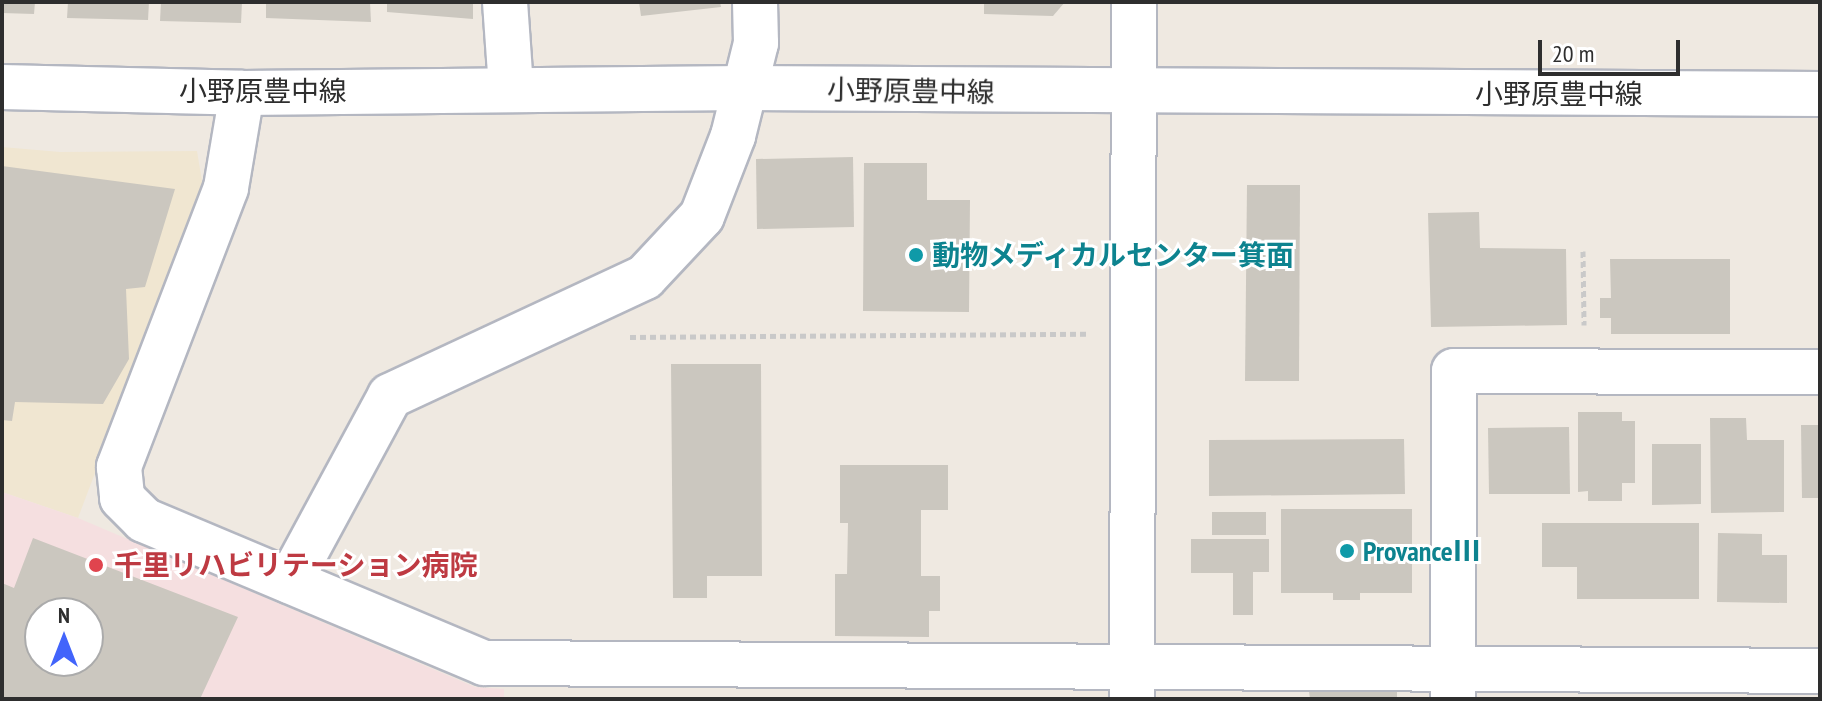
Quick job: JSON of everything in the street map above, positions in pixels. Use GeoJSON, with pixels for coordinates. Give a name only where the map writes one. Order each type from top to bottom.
{"type":"FeatureCollection","features":[{"type":"Feature","properties":{"kind":"street"},"geometry":{"type":"LineString","coordinates":[[505,2],[511,88]]}},
{"type":"Feature","properties":{"kind":"street"},"geometry":{"type":"LineString","coordinates":[[290,581],[390,396],[645,277],[702,216],[733,136],[756,43],[755,2]]}},
{"type":"Feature","properties":{"kind":"street"},"geometry":{"type":"LineString","coordinates":[[1132,683],[1134,2]]}},
{"type":"Feature","properties":{"kind":"street","name":"小野原豊中線"},"geometry":{"type":"LineString","coordinates":[[2,87],[242,93],[744,88],[1134,93],[1820,94]]}},
{"type":"Feature","properties":{"kind":"street"},"geometry":{"type":"LineString","coordinates":[[242,93],[226,188],[119,467],[122,498],[144,520],[290,581],[484,681],[1452,684],[1820,671]]}},
{"type":"Feature","properties":{"kind":"street"},"geometry":{"type":"LineString","coordinates":[[1452,684],[1454,371],[1820,372]]}},
{"type":"Feature","properties":{"kind":"path"},"geometry":{"type":"LineString","coordinates":[[1583,251],[1584,325]]}},
{"type":"Feature","properties":{"kind":"path"},"geometry":{"type":"LineString","coordinates":[[615,337],[1097,334]]}},
{"type":"Feature","properties":{"kind":"shaded area"},"geometry":{"type":"Polygon","coordinates":[[[2,147],[60,152],[197,151],[203,187],[78,518],[2,492],[2,147]]]}},
{"type":"Feature","properties":{"kind":"shaded area","name":"千里リハビリテーション病院"},"geometry":{"type":"Polygon","coordinates":[[[2,492],[78,518],[475,687],[504,689],[504,699],[2,699],[2,492]]]}},
{"type":"Feature","properties":{"kind":"building"},"geometry":{"type":"Polygon","coordinates":[[[2,2],[35,2],[34,14],[2,13],[2,2]]]}},
{"type":"Feature","properties":{"kind":"building"},"geometry":{"type":"Polygon","coordinates":[[[68,2],[149,2],[148,20],[67,18],[68,2]]]}},
{"type":"Feature","properties":{"kind":"building"},"geometry":{"type":"Polygon","coordinates":[[[161,2],[242,2],[241,23],[160,21],[161,2]]]}},
{"type":"Feature","properties":{"kind":"building"},"geometry":{"type":"Polygon","coordinates":[[[266,2],[370,2],[371,22],[266,18],[266,2]]]}},
{"type":"Feature","properties":{"kind":"building"},"geometry":{"type":"Polygon","coordinates":[[[387,2],[473,2],[473,19],[387,12],[387,2]]]}},
{"type":"Feature","properties":{"kind":"building"},"geometry":{"type":"Polygon","coordinates":[[[639,2],[720,2],[721,7],[641,16],[639,2]]]}},
{"type":"Feature","properties":{"kind":"building"},"geometry":{"type":"Polygon","coordinates":[[[984,2],[1065,2],[1053,16],[984,14],[984,2]]]}},
{"type":"Feature","properties":{"kind":"building"},"geometry":{"type":"Polygon","coordinates":[[[853,157],[854,227],[757,229],[756,159],[853,157]]]}},
{"type":"Feature","properties":{"kind":"building","name":"動物メディカルセンター箕面"},"geometry":{"type":"Polygon","coordinates":[[[864,163],[927,163],[927,200],[970,200],[969,312],[863,311],[864,163]]]}},
{"type":"Feature","properties":{"kind":"building"},"geometry":{"type":"Polygon","coordinates":[[[2,166],[175,189],[145,287],[126,289],[129,359],[103,404],[15,402],[12,421],[2,420],[2,166]]]}},
{"type":"Feature","properties":{"kind":"building"},"geometry":{"type":"Polygon","coordinates":[[[1247,185],[1300,185],[1299,381],[1245,381],[1247,185]]]}},
{"type":"Feature","properties":{"kind":"building"},"geometry":{"type":"Polygon","coordinates":[[[1479,212],[1480,248],[1566,249],[1567,325],[1431,327],[1428,213],[1479,212]]]}},
{"type":"Feature","properties":{"kind":"building"},"geometry":{"type":"Polygon","coordinates":[[[1610,259],[1730,259],[1730,334],[1611,334],[1611,318],[1600,318],[1600,298],[1611,298],[1610,259]]]}},
{"type":"Feature","properties":{"kind":"building"},"geometry":{"type":"Polygon","coordinates":[[[671,364],[761,364],[762,576],[707,576],[707,598],[673,598],[671,364]]]}},
{"type":"Feature","properties":{"kind":"building"},"geometry":{"type":"Polygon","coordinates":[[[1578,412],[1622,412],[1622,421],[1635,421],[1635,483],[1622,483],[1622,501],[1588,501],[1588,491],[1578,492],[1578,412]]]}},
{"type":"Feature","properties":{"kind":"building"},"geometry":{"type":"Polygon","coordinates":[[[1710,418],[1746,418],[1747,440],[1784,440],[1784,512],[1711,513],[1710,418]]]}},
{"type":"Feature","properties":{"kind":"building"},"geometry":{"type":"Polygon","coordinates":[[[1801,425],[1820,425],[1820,498],[1802,498],[1801,425]]]}},
{"type":"Feature","properties":{"kind":"building"},"geometry":{"type":"Polygon","coordinates":[[[1569,427],[1570,494],[1489,494],[1488,428],[1569,427]]]}},
{"type":"Feature","properties":{"kind":"building"},"geometry":{"type":"Polygon","coordinates":[[[1404,439],[1405,494],[1209,496],[1209,440],[1404,439]]]}},
{"type":"Feature","properties":{"kind":"building"},"geometry":{"type":"Polygon","coordinates":[[[1652,444],[1701,444],[1701,504],[1652,505],[1652,444]]]}},
{"type":"Feature","properties":{"kind":"building"},"geometry":{"type":"Polygon","coordinates":[[[840,465],[948,465],[948,510],[921,510],[921,576],[940,576],[940,611],[929,611],[929,637],[835,636],[835,574],[847,574],[848,523],[840,523],[840,465]]]}},
{"type":"Feature","properties":{"kind":"building","name":"ProvanceⅢ"},"geometry":{"type":"Polygon","coordinates":[[[1281,509],[1412,509],[1412,593],[1360,593],[1360,600],[1333,600],[1333,593],[1281,593],[1281,509]]]}},
{"type":"Feature","properties":{"kind":"building"},"geometry":{"type":"Polygon","coordinates":[[[1212,512],[1266,512],[1266,535],[1212,535],[1212,512]]]}},
{"type":"Feature","properties":{"kind":"building"},"geometry":{"type":"Polygon","coordinates":[[[1542,523],[1699,523],[1699,599],[1577,599],[1577,567],[1542,567],[1542,523]]]}},
{"type":"Feature","properties":{"kind":"building"},"geometry":{"type":"Polygon","coordinates":[[[1718,533],[1762,534],[1762,555],[1787,555],[1787,603],[1717,602],[1718,533]]]}},
{"type":"Feature","properties":{"kind":"building"},"geometry":{"type":"Polygon","coordinates":[[[33,538],[238,617],[200,699],[2,699],[2,583],[14,588],[33,538]]]}},
{"type":"Feature","properties":{"kind":"building"},"geometry":{"type":"Polygon","coordinates":[[[1191,539],[1269,539],[1269,572],[1253,572],[1253,615],[1233,615],[1233,573],[1191,573],[1191,539]]]}},
{"type":"Feature","properties":{"kind":"building"},"geometry":{"type":"Polygon","coordinates":[[[1397,690],[1397,699],[1310,699],[1309,691],[1397,690]]]}},
{"type":"Feature","properties":{"kind":"place","name":"動物メディカルセンター箕面"},"geometry":{"type":"Point","coordinates":[916,255]}},
{"type":"Feature","properties":{"kind":"place","name":"ProvanceⅢ"},"geometry":{"type":"Point","coordinates":[1347,551]}},
{"type":"Feature","properties":{"kind":"place","name":"千里リハビリテーション病院"},"geometry":{"type":"Point","coordinates":[96,565]}}]}
